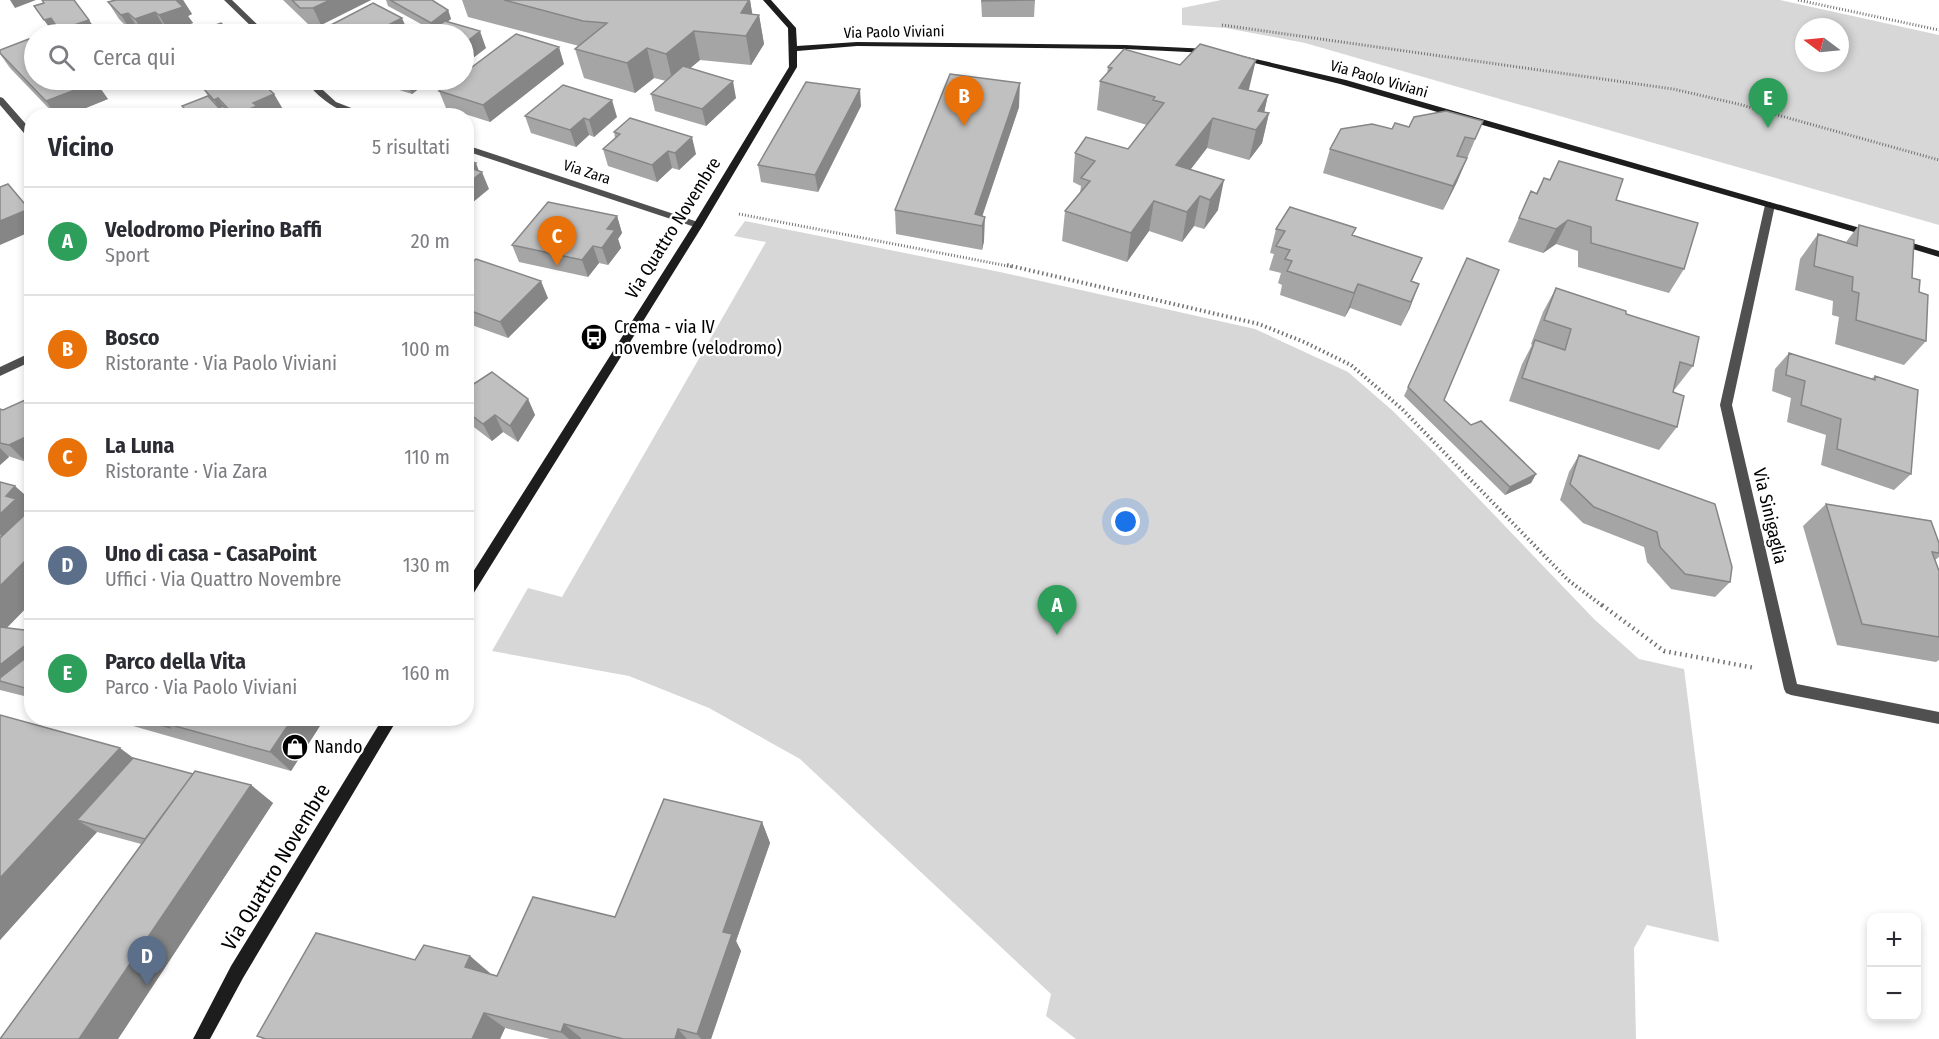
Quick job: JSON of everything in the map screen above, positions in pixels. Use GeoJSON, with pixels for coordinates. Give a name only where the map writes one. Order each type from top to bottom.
{"type":"FeatureCollection","features":[{"type":"Feature","properties":{"kind":"street"},"geometry":{"type":"LineString","coordinates":[[228,0],[253,24]]}},
{"type":"Feature","properties":{"kind":"street","name":"Via Quattro Novembre"},"geometry":{"type":"LineString","coordinates":[[474,582],[698,225],[793,67],[792,28],[767,0]]}},
{"type":"Feature","properties":{"kind":"street","name":"Via Paolo Viviani"},"geometry":{"type":"LineString","coordinates":[[794,50],[857,44],[1180,50],[1221,53]]}},
{"type":"Feature","properties":{"kind":"street","name":"Via Paolo Viviani"},"geometry":{"type":"LineString","coordinates":[[1232,56],[1343,82],[1877,236]]}},
{"type":"Feature","properties":{"kind":"street"},"geometry":{"type":"LineString","coordinates":[[318,90],[333,104],[345,108]]}},
{"type":"Feature","properties":{"kind":"street"},"geometry":{"type":"LineString","coordinates":[[0,100],[24,128]]}},
{"type":"Feature","properties":{"kind":"street","name":"Via Zara"},"geometry":{"type":"LineString","coordinates":[[474,151],[698,225]]}},
{"type":"Feature","properties":{"kind":"street","name":"Via Sinigaglia"},"geometry":{"type":"LineString","coordinates":[[1770,205],[1726,405],[1788,674]]}},
{"type":"Feature","properties":{"kind":"street"},"geometry":{"type":"LineString","coordinates":[[1887,239],[1939,254]]}},
{"type":"Feature","properties":{"kind":"street"},"geometry":{"type":"LineString","coordinates":[[0,372],[24,360]]}},
{"type":"Feature","properties":{"kind":"street"},"geometry":{"type":"LineString","coordinates":[[1788,674],[1791,689],[1939,718]]}},
{"type":"Feature","properties":{"kind":"street","name":"Via Quattro Novembre"},"geometry":{"type":"LineString","coordinates":[[201,1039],[237,972],[386,726]]}},
{"type":"Feature","properties":{"kind":"path"},"geometry":{"type":"LineString","coordinates":[[1798,0],[1939,30]]}},
{"type":"Feature","properties":{"kind":"path"},"geometry":{"type":"LineString","coordinates":[[1180,50],[1209,24],[1673,89],[1738,104],[1939,160]]}},
{"type":"Feature","properties":{"kind":"path"},"geometry":{"type":"LineString","coordinates":[[708,208],[978,260],[1138,295],[1259,324],[1304,342],[1351,365],[1440,446],[1568,580],[1664,651],[1788,674]]}},
{"type":"Feature","properties":{"kind":"shaded area"},"geometry":{"type":"Polygon","coordinates":[[[1221,0],[1780,0],[1939,35],[1939,225],[1305,43],[1226,28],[1182,25],[1182,8],[1221,0]]]}},
{"type":"Feature","properties":{"kind":"shaded area"},"geometry":{"type":"Polygon","coordinates":[[[745,221],[1000,272],[1255,329],[1348,372],[1393,411],[1594,619],[1639,659],[1684,669],[1719,942],[1647,925],[1634,948],[1636,1039],[1076,1039],[1046,1016],[1051,994],[800,759],[709,708],[629,676],[492,651],[528,588],[562,597],[766,242],[734,236],[745,221]]]}},
{"type":"Feature","properties":{"kind":"building"},"geometry":{"type":"Polygon","coordinates":[[[42,0],[74,0],[89,20],[77,24],[55,24],[51,18],[44,20],[34,6],[44,3],[42,0]]]}},
{"type":"Feature","properties":{"kind":"building"},"geometry":{"type":"Polygon","coordinates":[[[176,0],[183,7],[159,15],[155,12],[135,19],[128,13],[121,15],[108,2],[176,0]]]}},
{"type":"Feature","properties":{"kind":"building"},"geometry":{"type":"Polygon","coordinates":[[[292,0],[330,0],[313,8],[300,8],[292,0]]]}},
{"type":"Feature","properties":{"kind":"building"},"geometry":{"type":"Polygon","coordinates":[[[390,0],[432,0],[448,10],[431,23],[390,0]]]}},
{"type":"Feature","properties":{"kind":"building"},"geometry":{"type":"Polygon","coordinates":[[[504,0],[749,0],[741,13],[759,15],[746,36],[694,31],[666,54],[647,48],[627,63],[575,49],[607,23],[583,21],[504,0]]]}},
{"type":"Feature","properties":{"kind":"building"},"geometry":{"type":"Polygon","coordinates":[[[982,0],[1035,0],[982,1],[982,0]]]}},
{"type":"Feature","properties":{"kind":"building"},"geometry":{"type":"Polygon","coordinates":[[[373,3],[402,18],[390,24],[333,24],[373,3]]]}},
{"type":"Feature","properties":{"kind":"building"},"geometry":{"type":"Polygon","coordinates":[[[516,34],[559,47],[483,105],[439,91],[474,90],[474,66],[516,34]]]}},
{"type":"Feature","properties":{"kind":"building"},"geometry":{"type":"Polygon","coordinates":[[[24,41],[24,78],[0,53],[0,50],[24,41]]]}},
{"type":"Feature","properties":{"kind":"building"},"geometry":{"type":"Polygon","coordinates":[[[1200,44],[1256,60],[1239,88],[1268,95],[1258,111],[1269,113],[1256,130],[1213,118],[1176,165],[1224,180],[1210,200],[1200,196],[1187,212],[1154,201],[1131,233],[1065,211],[1090,181],[1081,178],[1095,161],[1075,153],[1086,137],[1128,149],[1164,103],[1153,100],[1155,97],[1100,81],[1112,68],[1108,67],[1124,49],[1180,65],[1200,44]]]}},
{"type":"Feature","properties":{"kind":"building"},"geometry":{"type":"Polygon","coordinates":[[[683,66],[733,81],[702,109],[651,94],[683,66]]]}},
{"type":"Feature","properties":{"kind":"building"},"geometry":{"type":"Polygon","coordinates":[[[950,74],[1020,83],[975,214],[985,217],[982,226],[895,210],[950,74]]]}},
{"type":"Feature","properties":{"kind":"building"},"geometry":{"type":"Polygon","coordinates":[[[806,82],[860,89],[815,175],[758,165],[806,82]]]}},
{"type":"Feature","properties":{"kind":"building"},"geometry":{"type":"Polygon","coordinates":[[[563,85],[612,100],[589,120],[584,118],[570,130],[525,116],[563,85]]]}},
{"type":"Feature","properties":{"kind":"building"},"geometry":{"type":"Polygon","coordinates":[[[35,90],[75,90],[46,101],[35,90]]]}},
{"type":"Feature","properties":{"kind":"building"},"geometry":{"type":"Polygon","coordinates":[[[205,90],[270,90],[274,94],[253,103],[257,106],[252,108],[227,108],[218,98],[214,100],[205,90]]]}},
{"type":"Feature","properties":{"kind":"building"},"geometry":{"type":"Polygon","coordinates":[[[208,96],[219,108],[184,108],[182,106],[208,96]]]}},
{"type":"Feature","properties":{"kind":"building"},"geometry":{"type":"Polygon","coordinates":[[[1446,111],[1483,121],[1475,139],[1465,137],[1457,156],[1467,158],[1453,186],[1330,149],[1341,129],[1372,124],[1392,129],[1395,123],[1409,127],[1414,117],[1446,111]]]}},
{"type":"Feature","properties":{"kind":"building"},"geometry":{"type":"Polygon","coordinates":[[[630,118],[692,137],[675,153],[668,151],[652,165],[603,149],[620,134],[614,132],[630,118]]]}},
{"type":"Feature","properties":{"kind":"building"},"geometry":{"type":"Polygon","coordinates":[[[1559,161],[1623,179],[1616,200],[1698,223],[1684,269],[1591,243],[1591,227],[1568,220],[1556,229],[1519,218],[1531,191],[1537,194],[1544,178],[1550,180],[1559,161]]]}},
{"type":"Feature","properties":{"kind":"building"},"geometry":{"type":"Polygon","coordinates":[[[474,169],[482,172],[474,178],[474,169]]]}},
{"type":"Feature","properties":{"kind":"building"},"geometry":{"type":"Polygon","coordinates":[[[8,184],[24,203],[24,211],[0,221],[0,187],[8,184]]]}},
{"type":"Feature","properties":{"kind":"building"},"geometry":{"type":"Polygon","coordinates":[[[548,202],[617,216],[607,229],[615,230],[602,248],[593,246],[582,260],[512,245],[548,202]]]}},
{"type":"Feature","properties":{"kind":"building"},"geometry":{"type":"Polygon","coordinates":[[[1290,207],[1356,228],[1352,235],[1422,258],[1411,281],[1419,284],[1411,302],[1358,284],[1354,293],[1287,271],[1292,261],[1285,259],[1290,250],[1276,246],[1285,231],[1276,229],[1290,207]]]}},
{"type":"Feature","properties":{"kind":"building"},"geometry":{"type":"Polygon","coordinates":[[[1859,225],[1914,240],[1912,278],[1920,280],[1919,292],[1928,295],[1926,341],[1856,320],[1859,293],[1852,291],[1853,277],[1814,266],[1818,234],[1857,246],[1859,225]]]}},
{"type":"Feature","properties":{"kind":"building"},"geometry":{"type":"Polygon","coordinates":[[[1467,258],[1499,270],[1444,400],[1471,425],[1481,421],[1536,474],[1510,487],[1408,387],[1467,258]]]}},
{"type":"Feature","properties":{"kind":"building"},"geometry":{"type":"Polygon","coordinates":[[[476,259],[541,281],[500,322],[474,312],[474,261],[476,259]]]}},
{"type":"Feature","properties":{"kind":"building"},"geometry":{"type":"Polygon","coordinates":[[[1556,288],[1626,311],[1626,314],[1699,337],[1693,366],[1680,362],[1673,392],[1684,396],[1677,427],[1522,378],[1535,340],[1565,350],[1571,329],[1544,320],[1556,288]]]}},
{"type":"Feature","properties":{"kind":"building"},"geometry":{"type":"Polygon","coordinates":[[[1789,353],[1875,380],[1875,376],[1918,390],[1911,474],[1837,449],[1841,419],[1801,405],[1805,381],[1786,375],[1789,353]]]}},
{"type":"Feature","properties":{"kind":"building"},"geometry":{"type":"Polygon","coordinates":[[[492,372],[528,399],[510,426],[495,415],[483,424],[474,417],[474,384],[492,372]]]}},
{"type":"Feature","properties":{"kind":"building"},"geometry":{"type":"Polygon","coordinates":[[[24,401],[24,438],[9,445],[0,443],[0,409],[3,410],[24,401]]]}},
{"type":"Feature","properties":{"kind":"building"},"geometry":{"type":"Polygon","coordinates":[[[1579,455],[1715,504],[1732,567],[1730,582],[1685,574],[1660,547],[1657,532],[1594,507],[1570,484],[1579,455]]]}},
{"type":"Feature","properties":{"kind":"building"},"geometry":{"type":"Polygon","coordinates":[[[0,482],[15,486],[6,496],[16,499],[0,514],[0,482]]]}},
{"type":"Feature","properties":{"kind":"building"},"geometry":{"type":"Polygon","coordinates":[[[1826,504],[1931,521],[1939,543],[1939,553],[1932,552],[1939,571],[1939,637],[1862,624],[1826,504]]]}},
{"type":"Feature","properties":{"kind":"building"},"geometry":{"type":"Polygon","coordinates":[[[24,516],[24,562],[0,586],[0,538],[24,516]]]}},
{"type":"Feature","properties":{"kind":"building"},"geometry":{"type":"Polygon","coordinates":[[[0,627],[24,630],[24,646],[0,665],[0,627]]]}},
{"type":"Feature","properties":{"kind":"building"},"geometry":{"type":"Polygon","coordinates":[[[24,659],[24,688],[0,681],[0,678],[24,659]]]}},
{"type":"Feature","properties":{"kind":"building"},"geometry":{"type":"Polygon","coordinates":[[[0,715],[24,722],[24,726],[40,726],[120,748],[0,878],[0,715]]]}},
{"type":"Feature","properties":{"kind":"building"},"geometry":{"type":"Polygon","coordinates":[[[175,726],[288,726],[270,752],[175,726]]]}},
{"type":"Feature","properties":{"kind":"building"},"geometry":{"type":"Polygon","coordinates":[[[133,758],[193,774],[145,839],[77,820],[133,758]]]}},
{"type":"Feature","properties":{"kind":"building"},"geometry":{"type":"Polygon","coordinates":[[[195,771],[251,785],[79,1039],[0,1039],[195,771]]]}},
{"type":"Feature","properties":{"kind":"building"},"geometry":{"type":"Polygon","coordinates":[[[664,799],[762,822],[723,932],[732,934],[697,1034],[678,1029],[675,1039],[623,1039],[564,1024],[561,1032],[484,1013],[472,1039],[266,1039],[257,1036],[316,933],[415,960],[424,945],[470,956],[465,967],[497,976],[533,897],[615,917],[664,799]]]}},
{"type":"Feature","properties":{"kind":"place","name":"Bosco"},"geometry":{"type":"Point","coordinates":[964,126]}},
{"type":"Feature","properties":{"kind":"place","name":"Parco della Vita"},"geometry":{"type":"Point","coordinates":[1768,128]}},
{"type":"Feature","properties":{"kind":"place","name":"La Luna"},"geometry":{"type":"Point","coordinates":[557,266]}},
{"type":"Feature","properties":{"kind":"place","name":"Crema - via IV novembre (velodromo)"},"geometry":{"type":"Point","coordinates":[594,337]}},
{"type":"Feature","properties":{"kind":"place","name":"Velodromo Pierino Baffi"},"geometry":{"type":"Point","coordinates":[1057,635]}},
{"type":"Feature","properties":{"kind":"place","name":"Nando"},"geometry":{"type":"Point","coordinates":[295,747]}},
{"type":"Feature","properties":{"kind":"place","name":"Uno di casa - CasaPoint"},"geometry":{"type":"Point","coordinates":[147,986]}}]}
